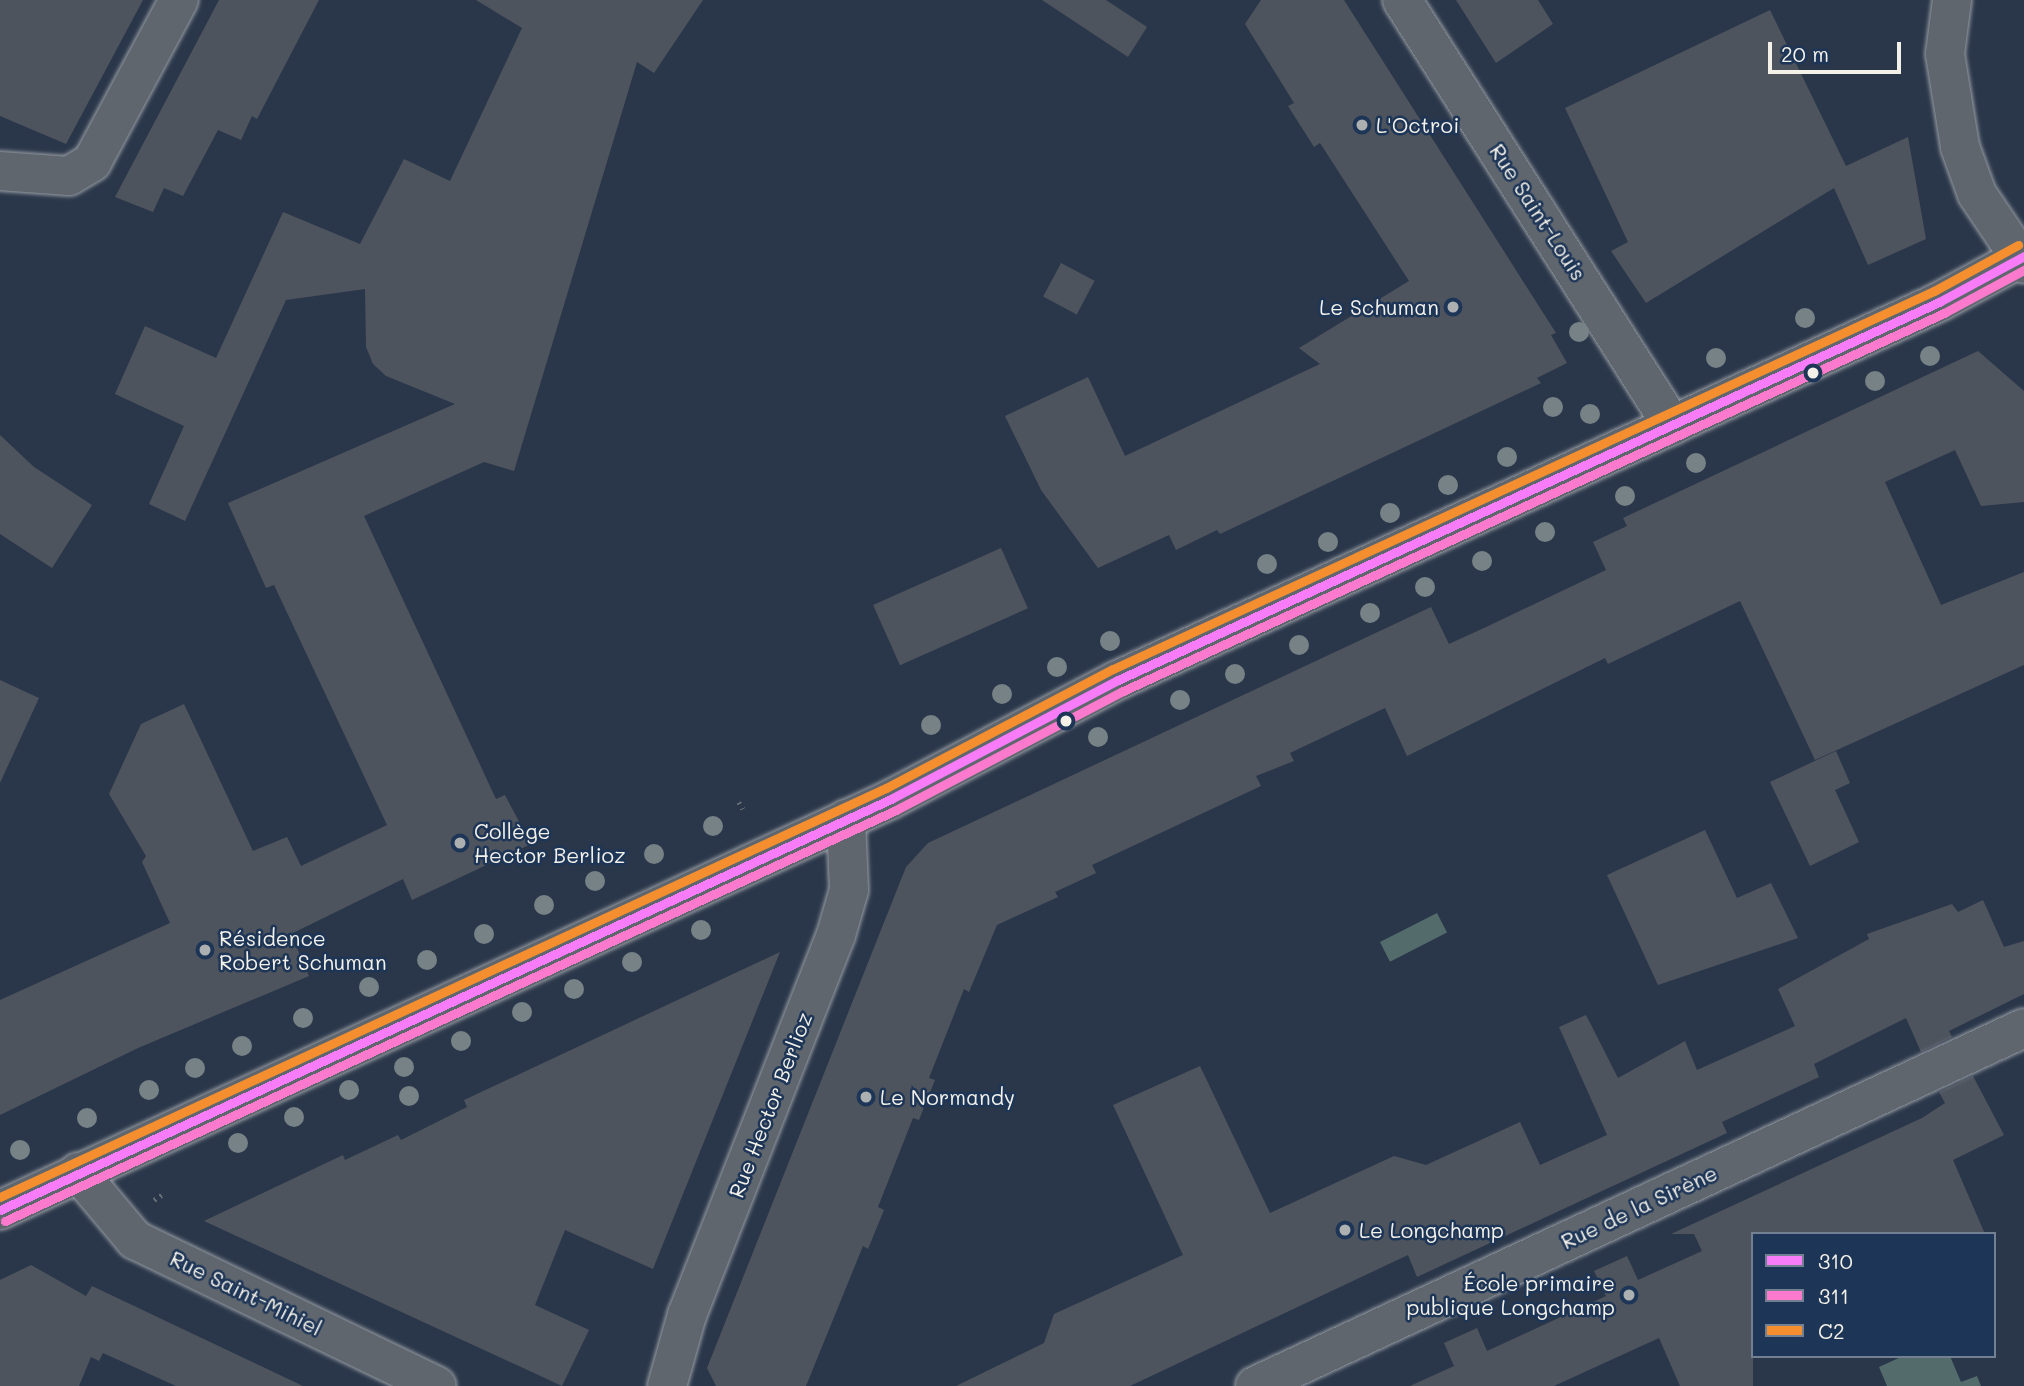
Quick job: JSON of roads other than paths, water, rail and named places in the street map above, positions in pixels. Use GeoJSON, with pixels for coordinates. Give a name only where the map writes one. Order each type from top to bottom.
{"type":"FeatureCollection","features":[{"type":"Feature","properties":{"kind":"street"},"geometry":{"type":"LineString","coordinates":[[0,172],[69,176],[92,162],[179,0]]}},
{"type":"Feature","properties":{"kind":"street","name":"Rue Saint-Louis"},"geometry":{"type":"LineString","coordinates":[[1402,0],[1672,425]]}},
{"type":"Feature","properties":{"kind":"street"},"geometry":{"type":"LineString","coordinates":[[0,1210],[846,819],[1118,680],[1939,302],[2023,259],[1978,194],[1960,147],[1945,54],[1952,0]]}},
{"type":"Feature","properties":{"kind":"street","name":"Rue Hector Berlioz"},"geometry":{"type":"LineString","coordinates":[[667,1386],[687,1315],[836,935],[849,890],[846,819]]}},
{"type":"Feature","properties":{"kind":"street","name":"Rue de la Sirène"},"geometry":{"type":"LineString","coordinates":[[1255,1386],[2024,1028]]}},
{"type":"Feature","properties":{"kind":"street","name":"Rue Saint-Mihiel"},"geometry":{"type":"LineString","coordinates":[[78,1172],[135,1240],[437,1386]]}},
{"type":"Feature","properties":{"kind":"place","name":"L'Octroi"},"geometry":{"type":"Point","coordinates":[1362,125]}},
{"type":"Feature","properties":{"kind":"place","name":"Le Schuman"},"geometry":{"type":"Point","coordinates":[1453,307]}},
{"type":"Feature","properties":{"kind":"place","name":"Collège Hector Berlioz"},"geometry":{"type":"Point","coordinates":[460,843]}},
{"type":"Feature","properties":{"kind":"place","name":"Résidence Robert Schuman"},"geometry":{"type":"Point","coordinates":[205,950]}},
{"type":"Feature","properties":{"kind":"place","name":"Le Normandy"},"geometry":{"type":"Point","coordinates":[866,1097]}},
{"type":"Feature","properties":{"kind":"place","name":"Le Longchamp"},"geometry":{"type":"Point","coordinates":[1345,1230]}},
{"type":"Feature","properties":{"kind":"place","name":"École primaire publique Longchamp"},"geometry":{"type":"Point","coordinates":[1629,1295]}}]}
